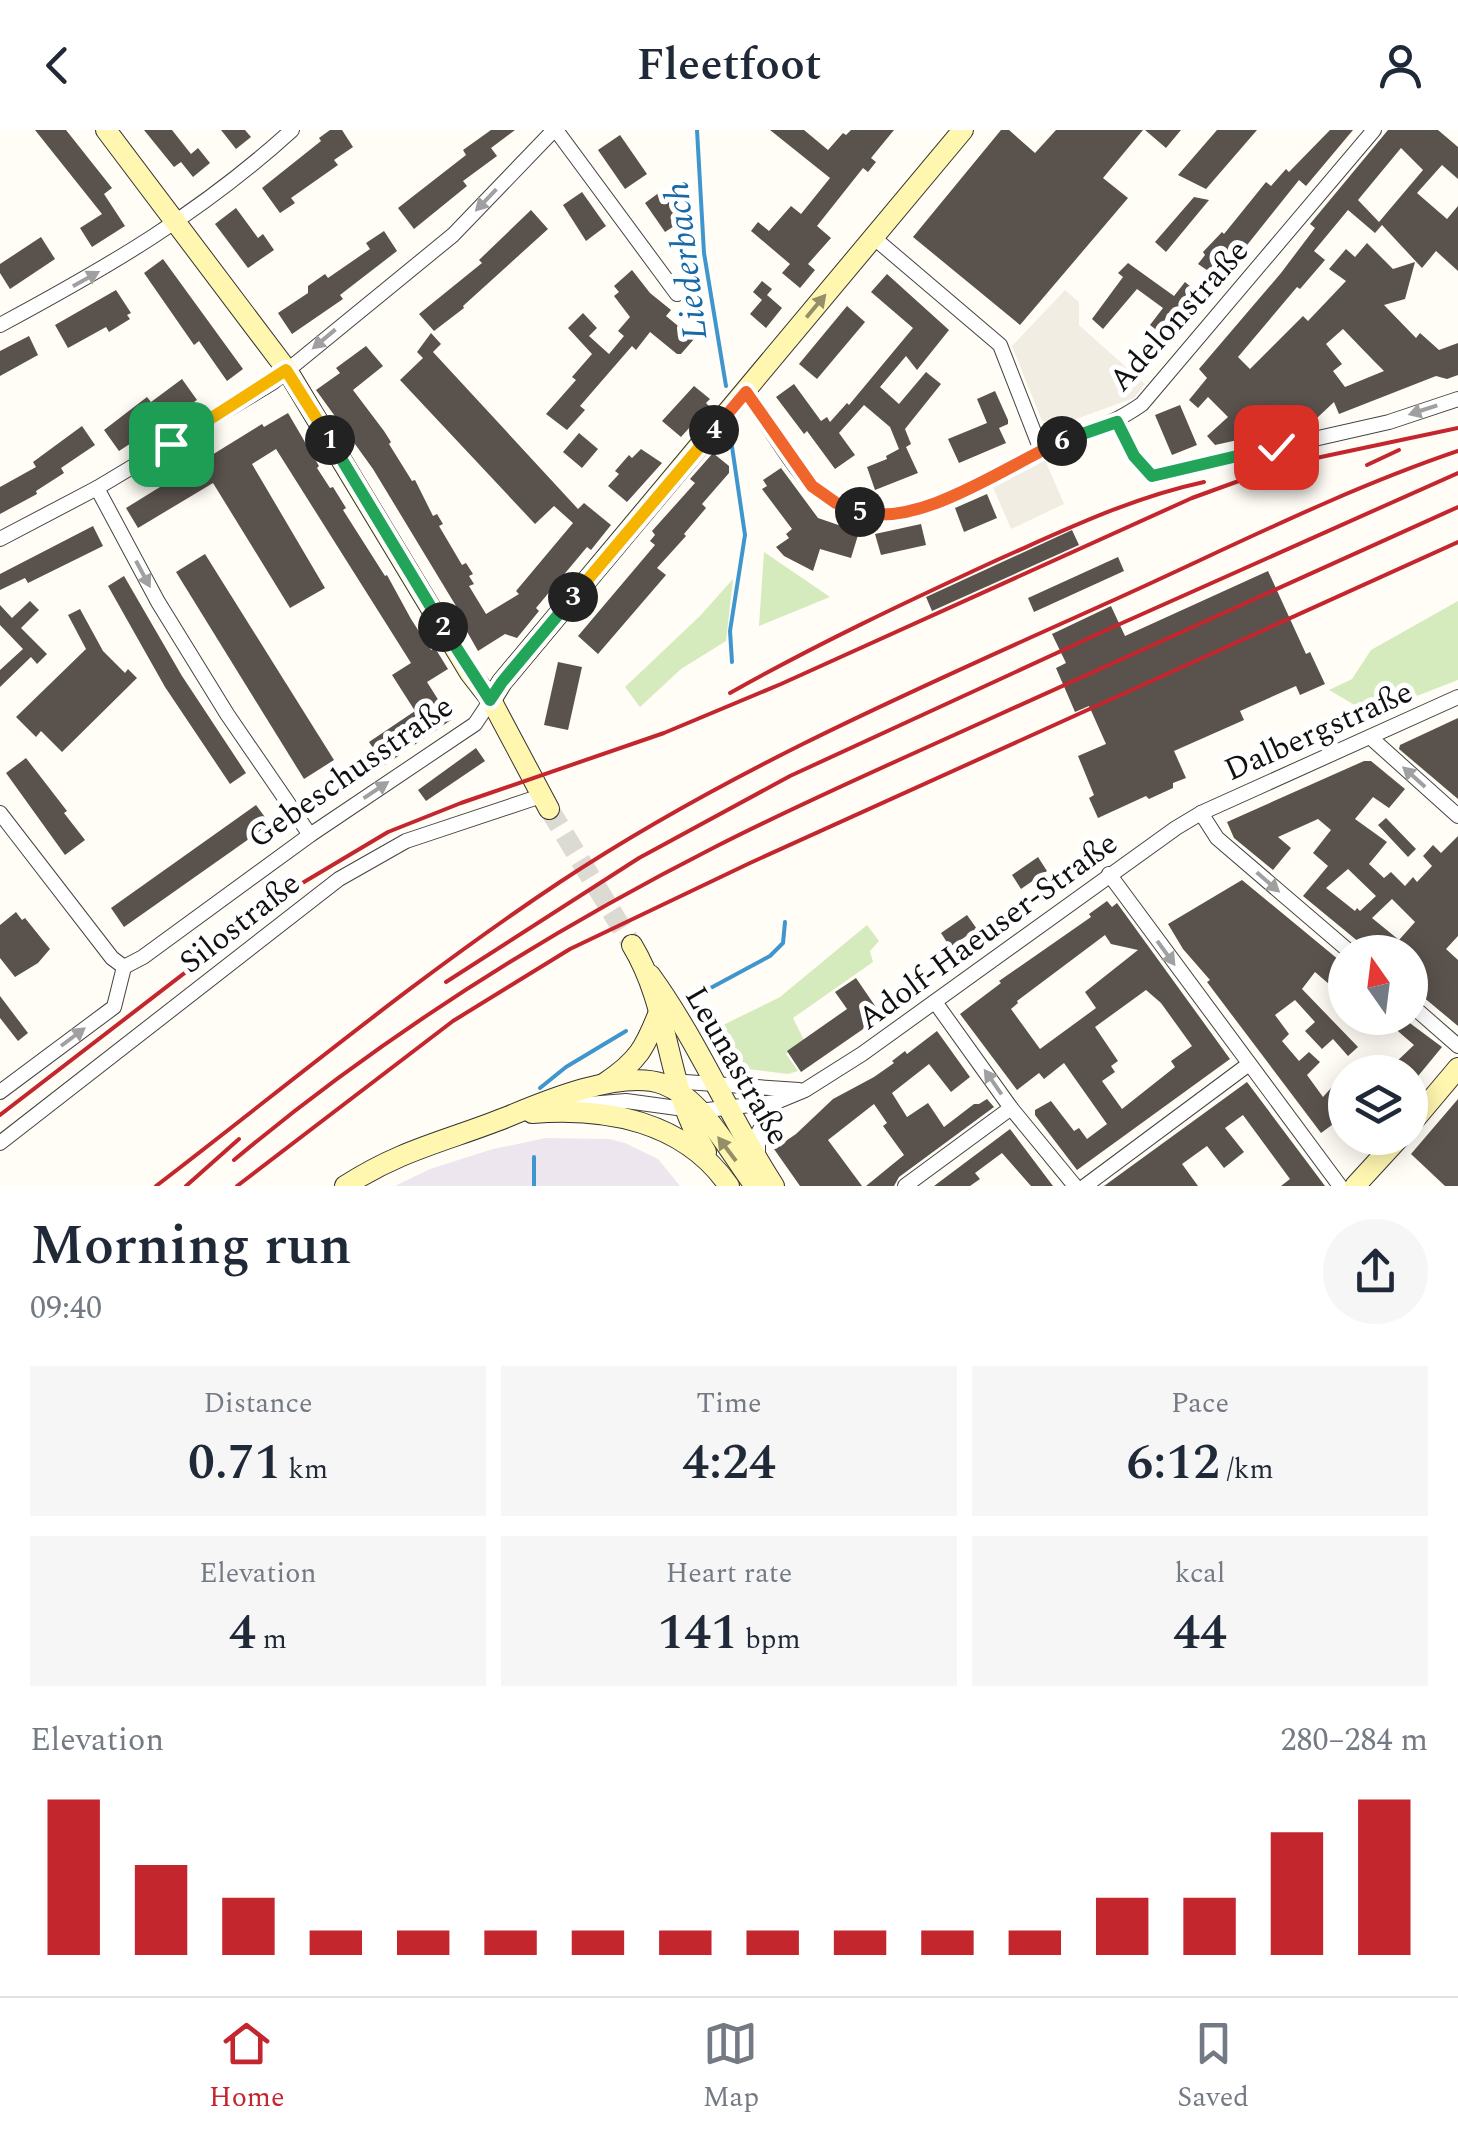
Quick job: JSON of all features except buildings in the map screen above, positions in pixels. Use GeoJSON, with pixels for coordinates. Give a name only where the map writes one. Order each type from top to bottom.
{"type":"FeatureCollection","features":[{"type":"Feature","properties":{"kind":"street"},"geometry":{"type":"LineString","coordinates":[[106,130],[286,370],[490,700],[545,802]]}},
{"type":"Feature","properties":{"kind":"street"},"geometry":{"type":"LineString","coordinates":[[0,324],[94,275],[178,222],[292,130]]}},
{"type":"Feature","properties":{"kind":"street"},"geometry":{"type":"LineString","coordinates":[[0,540],[97,488],[258,391],[453,235],[555,130],[678,294]]}},
{"type":"Feature","properties":{"kind":"street","name":"Gebeschusstraße"},"geometry":{"type":"LineString","coordinates":[[124,967],[475,724],[502,682],[963,130]]}},
{"type":"Feature","properties":{"kind":"street","name":"Adelonstraße"},"geometry":{"type":"LineString","coordinates":[[746,392],[812,486],[836,503],[862,514],[922,508],[1041,450],[1117,422],[1142,404],[1374,130]]}},
{"type":"Feature","properties":{"kind":"street"},"geometry":{"type":"LineString","coordinates":[[874,237],[1000,345],[1041,450]]}},
{"type":"Feature","properties":{"kind":"street"},"geometry":{"type":"LineString","coordinates":[[1117,422],[1134,456],[1152,476],[1389,422],[1458,399]]}},
{"type":"Feature","properties":{"kind":"street"},"geometry":{"type":"LineString","coordinates":[[97,488],[158,602],[227,714],[310,835]]}},
{"type":"Feature","properties":{"kind":"street","name":"Dalbergstraße"},"geometry":{"type":"LineString","coordinates":[[1200,814],[1458,697]]}},
{"type":"Feature","properties":{"kind":"street"},"geometry":{"type":"LineString","coordinates":[[1370,737],[1458,816]]}},
{"type":"Feature","properties":{"kind":"street","name":"Silostraße"},"geometry":{"type":"LineString","coordinates":[[0,1143],[340,879],[406,841],[545,802]]}},
{"type":"Feature","properties":{"kind":"street"},"geometry":{"type":"LineString","coordinates":[[1200,814],[1217,838],[1330,935]]}},
{"type":"Feature","properties":{"kind":"street","name":"Adolf-Haeuser-Straße"},"geometry":{"type":"LineString","coordinates":[[720,1095],[776,1102],[805,1090],[1200,814]]}},
{"type":"Feature","properties":{"kind":"street"},"geometry":{"type":"LineString","coordinates":[[0,1092],[114,1007],[124,967],[112,958],[2,819]]}},
{"type":"Feature","properties":{"kind":"street"},"geometry":{"type":"LineString","coordinates":[[1109,874],[1340,1186]]}},
{"type":"Feature","properties":{"kind":"street"},"geometry":{"type":"LineString","coordinates":[[632,945],[650,975],[687,1106],[715,1166],[729,1186]]}},
{"type":"Feature","properties":{"kind":"street","name":"Leunastraße"},"geometry":{"type":"LineString","coordinates":[[650,975],[680,1020],[774,1186]]}},
{"type":"Feature","properties":{"kind":"street"},"geometry":{"type":"LineString","coordinates":[[935,1002],[1011,1108],[1074,1186]]}},
{"type":"Feature","properties":{"kind":"street"},"geometry":{"type":"LineString","coordinates":[[345,1186],[398,1155],[553,1098],[599,1087],[633,1064],[659,1012]]}},
{"type":"Feature","properties":{"kind":"street"},"geometry":{"type":"LineString","coordinates":[[1428,1020],[1458,1046]]}},
{"type":"Feature","properties":{"kind":"street"},"geometry":{"type":"LineString","coordinates":[[1085,1186],[1249,1064]]}},
{"type":"Feature","properties":{"kind":"street"},"geometry":{"type":"LineString","coordinates":[[1428,1104],[1458,1068]]}},
{"type":"Feature","properties":{"kind":"street","name":"Leunastraße"},"geometry":{"type":"LineString","coordinates":[[599,1087],[650,1081],[667,1086],[755,1186]]}},
{"type":"Feature","properties":{"kind":"street","name":"Adolf-Haeuser-Straße"},"geometry":{"type":"LineString","coordinates":[[687,1106],[750,1087],[805,1090]]}},
{"type":"Feature","properties":{"kind":"street"},"geometry":{"type":"LineString","coordinates":[[506,1118],[626,1100],[687,1106],[720,1095]]}},
{"type":"Feature","properties":{"kind":"street"},"geometry":{"type":"LineString","coordinates":[[759,1164],[755,1144],[758,1133],[776,1102]]}},
{"type":"Feature","properties":{"kind":"street"},"geometry":{"type":"LineString","coordinates":[[905,1186],[1011,1108]]}},
{"type":"Feature","properties":{"kind":"street"},"geometry":{"type":"LineString","coordinates":[[553,1111],[588,1111],[640,1122],[687,1144],[715,1166]]}},
{"type":"Feature","properties":{"kind":"street"},"geometry":{"type":"LineString","coordinates":[[1355,1186],[1383,1155]]}},
{"type":"Feature","properties":{"kind":"shaded area"},"geometry":{"type":"Polygon","coordinates":[[[1065,290],[1079,302],[1079,325],[1145,384],[1134,398],[1065,423],[1042,421],[1012,346],[1065,290]]]}},
{"type":"Feature","properties":{"kind":"shaded area"},"geometry":{"type":"Polygon","coordinates":[[[1043,455],[1064,504],[1011,529],[990,480],[1043,455]]]}},
{"type":"Feature","properties":{"kind":"shaded area"},"geometry":{"type":"Polygon","coordinates":[[[546,1138],[625,1143],[658,1159],[680,1186],[395,1186],[430,1169],[493,1149],[546,1138]]]}},
{"type":"Feature","properties":{"kind":"green space"},"geometry":{"type":"Polygon","coordinates":[[[764,552],[830,597],[759,626],[764,552]]]}},
{"type":"Feature","properties":{"kind":"green space"},"geometry":{"type":"Polygon","coordinates":[[[733,579],[726,641],[681,669],[640,707],[625,687],[733,579]]]}},
{"type":"Feature","properties":{"kind":"green space"},"geometry":{"type":"Polygon","coordinates":[[[1458,601],[1458,680],[1370,714],[1329,690],[1352,679],[1371,650],[1458,601]]]}},
{"type":"Feature","properties":{"kind":"green space"},"geometry":{"type":"Polygon","coordinates":[[[867,925],[879,941],[870,951],[873,962],[793,1018],[804,1040],[786,1054],[798,1071],[788,1074],[739,1068],[727,1044],[714,1052],[705,1034],[780,997],[867,925]]]}},
{"type":"Feature","properties":{"kind":"waterway","name":"Liederbach"},"geometry":{"type":"LineString","coordinates":[[697,130],[704,253],[726,386]]}},
{"type":"Feature","properties":{"kind":"waterway","name":"Liederbach"},"geometry":{"type":"LineString","coordinates":[[730,433],[745,535],[730,631],[732,662]]}},
{"type":"Feature","properties":{"kind":"waterway","name":"Liederbach"},"geometry":{"type":"LineString","coordinates":[[692,998],[770,956],[783,943],[785,922]]}},
{"type":"Feature","properties":{"kind":"waterway","name":"Liederbach"},"geometry":{"type":"LineString","coordinates":[[540,1088],[566,1067],[626,1031]]}},
{"type":"Feature","properties":{"kind":"waterway","name":"Liederbach"},"geometry":{"type":"LineString","coordinates":[[534,1157],[534,1186]]}},
{"type":"Feature","properties":{"kind":"tunnel"},"geometry":{"type":"LineString","coordinates":[[549,809],[632,945]]}},
{"type":"Feature","properties":{"kind":"railway"},"geometry":{"type":"LineString","coordinates":[[1302,461],[1458,428]]}},
{"type":"Feature","properties":{"kind":"railway"},"geometry":{"type":"LineString","coordinates":[[1367,465],[1399,450]]}},
{"type":"Feature","properties":{"kind":"railway"},"geometry":{"type":"LineString","coordinates":[[156,1186],[508,918],[691,803],[827,732],[965,667],[1324,504],[1458,451]]}},
{"type":"Feature","properties":{"kind":"railway"},"geometry":{"type":"LineString","coordinates":[[0,1115],[299,885],[388,832],[664,733],[1192,498],[1269,470],[1316,458]]}},
{"type":"Feature","properties":{"kind":"railway"},"geometry":{"type":"LineString","coordinates":[[446,982],[639,858],[790,776],[1458,473]]}},
{"type":"Feature","properties":{"kind":"railway"},"geometry":{"type":"LineString","coordinates":[[730,693],[862,624],[1048,537],[1124,506],[1204,482]]}},
{"type":"Feature","properties":{"kind":"railway"},"geometry":{"type":"LineString","coordinates":[[234,1160],[406,1030],[526,952],[651,880],[820,796],[1458,507]]}},
{"type":"Feature","properties":{"kind":"railway"},"geometry":{"type":"LineString","coordinates":[[237,1186],[453,1021],[570,949],[750,863],[1458,542]]}},
{"type":"Feature","properties":{"kind":"railway"},"geometry":{"type":"LineString","coordinates":[[186,1186],[239,1139]]}},
{"type":"Feature","properties":{"kind":"route"},"geometry":{"type":"LineString","coordinates":[[171,444],[272,383],[286,370],[490,700],[746,392],[812,486],[836,503],[870,515],[922,508],[1041,450],[1117,422],[1134,456],[1152,476],[1276,447]]}}]}
